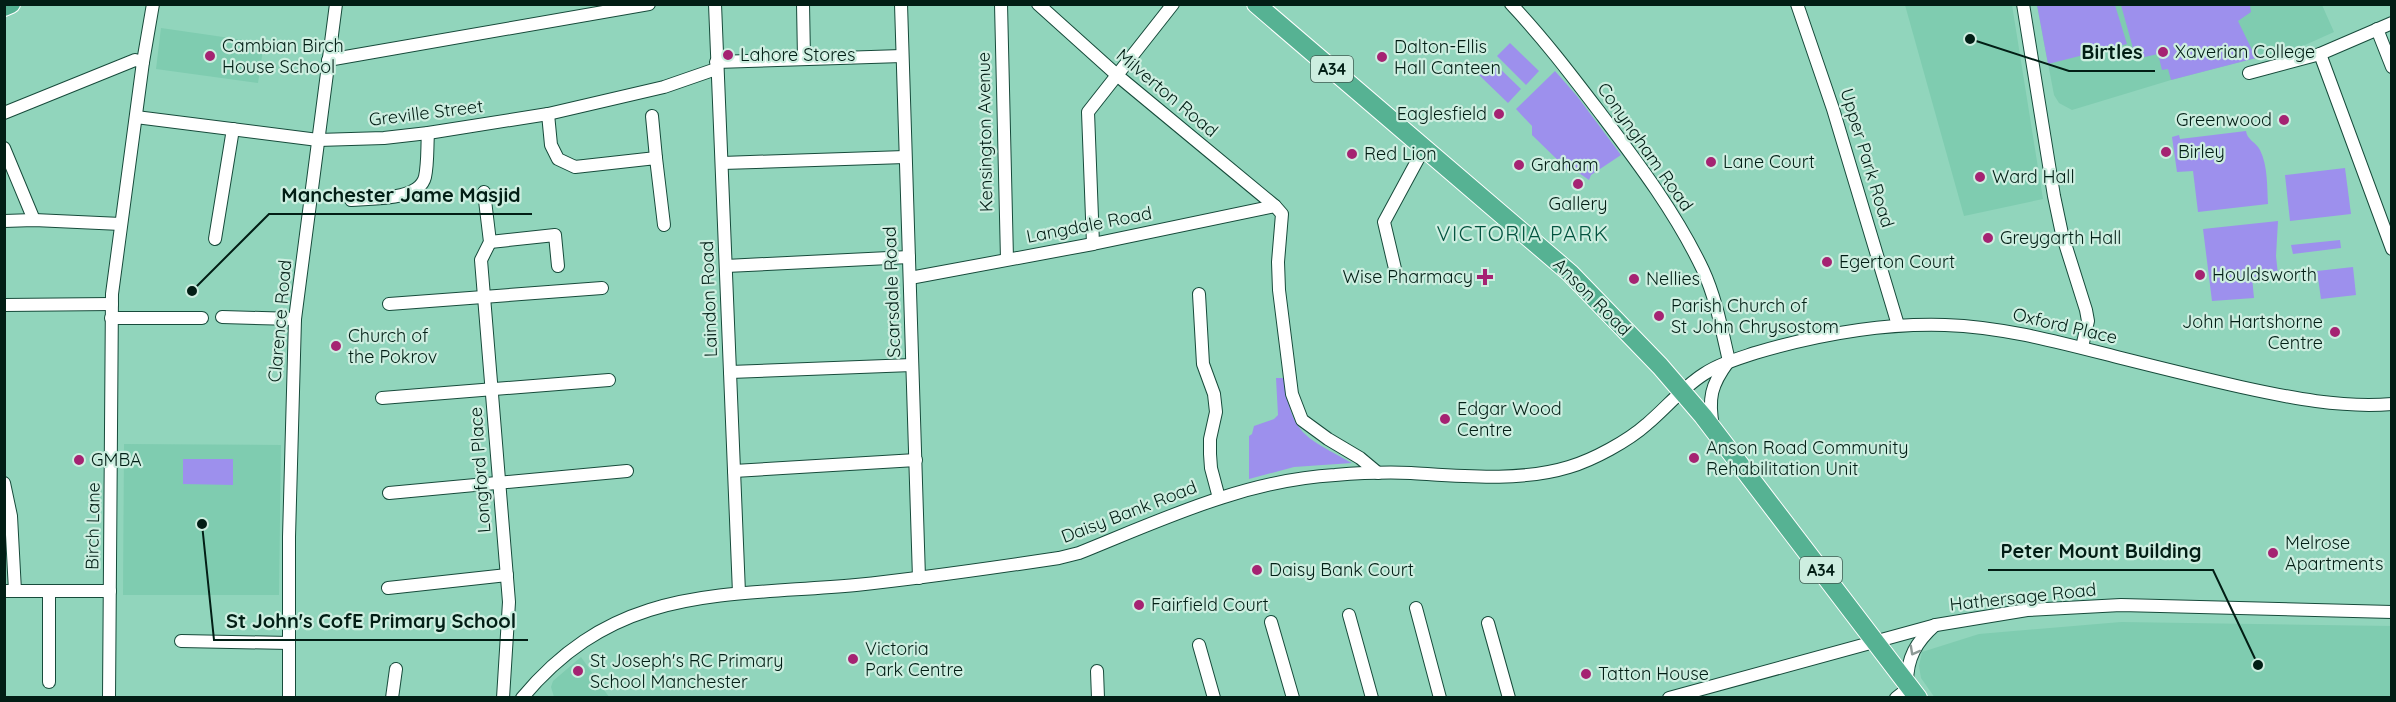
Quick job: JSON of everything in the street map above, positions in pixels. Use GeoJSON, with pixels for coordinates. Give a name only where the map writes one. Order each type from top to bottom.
{"type":"FeatureCollection","features":[{"type":"Feature","properties":{"kind":"highway"},"geometry":{"type":"LineString","coordinates":[[4,7],[11,4]]}},
{"type":"Feature","properties":{"kind":"highway","name":"Anson Road"},"geometry":{"type":"LineString","coordinates":[[1256,4],[1570,273],[1682,391],[1877,641]]}},
{"type":"Feature","properties":{"kind":"highway","name":"A34"},"geometry":{"type":"LineString","coordinates":[[1877,641],[1908,691]]}},
{"type":"Feature","properties":{"kind":"street","name":"Birch Lane"},"geometry":{"type":"LineString","coordinates":[[110,698],[111,318],[121,224],[153,4]]}},
{"type":"Feature","properties":{"kind":"street","name":"Clarence Road"},"geometry":{"type":"LineString","coordinates":[[289,698],[290,446],[295,319],[336,4]]}},
{"type":"Feature","properties":{"kind":"street"},"geometry":{"type":"LineString","coordinates":[[328,60],[649,4]]}},
{"type":"Feature","properties":{"kind":"street","name":"Laindon Road"},"geometry":{"type":"LineString","coordinates":[[715,4],[739,593]]}},
{"type":"Feature","properties":{"kind":"street"},"geometry":{"type":"LineString","coordinates":[[803,4],[804,58]]}},
{"type":"Feature","properties":{"kind":"street","name":"Scarsdale Road"},"geometry":{"type":"LineString","coordinates":[[901,4],[920,578]]}},
{"type":"Feature","properties":{"kind":"street","name":"Kensington Avenue"},"geometry":{"type":"LineString","coordinates":[[1001,4],[1006,260]]}},
{"type":"Feature","properties":{"kind":"street","name":"Milverton Road"},"geometry":{"type":"LineString","coordinates":[[1038,4],[1118,76],[1275,206]]}},
{"type":"Feature","properties":{"kind":"street"},"geometry":{"type":"LineString","coordinates":[[1093,244],[1088,112],[1173,4]]}},
{"type":"Feature","properties":{"kind":"street","name":"Conyngham Road"},"geometry":{"type":"LineString","coordinates":[[1511,4],[1548,45],[1629,150],[1673,216],[1703,271],[1718,316],[1729,361]]}},
{"type":"Feature","properties":{"kind":"street","name":"Upper Park Road"},"geometry":{"type":"LineString","coordinates":[[1797,4],[1833,109],[1898,325]]}},
{"type":"Feature","properties":{"kind":"street"},"geometry":{"type":"LineString","coordinates":[[2023,4],[2054,196],[2062,234],[2088,321],[2082,347]]}},
{"type":"Feature","properties":{"kind":"street"},"geometry":{"type":"LineString","coordinates":[[2249,73],[2320,54],[2391,23]]}},
{"type":"Feature","properties":{"kind":"street"},"geometry":{"type":"LineString","coordinates":[[2377,29],[2391,67]]}},
{"type":"Feature","properties":{"kind":"street"},"geometry":{"type":"LineString","coordinates":[[2320,54],[2391,249]]}},
{"type":"Feature","properties":{"kind":"street","name":"Greville Street"},"geometry":{"type":"LineString","coordinates":[[136,117],[318,140],[384,138],[548,114],[664,87],[716,66],[804,58],[902,56]]}},
{"type":"Feature","properties":{"kind":"street"},"geometry":{"type":"LineString","coordinates":[[4,114],[135,60],[143,62]]}},
{"type":"Feature","properties":{"kind":"street"},"geometry":{"type":"LineString","coordinates":[[548,114],[551,145],[558,159],[575,167],[656,158]]}},
{"type":"Feature","properties":{"kind":"street"},"geometry":{"type":"LineString","coordinates":[[652,116],[664,225]]}},
{"type":"Feature","properties":{"kind":"street"},"geometry":{"type":"LineString","coordinates":[[215,239],[233,129]]}},
{"type":"Feature","properties":{"kind":"street"},"geometry":{"type":"LineString","coordinates":[[351,200],[374,202],[415,191],[425,179],[428,133]]}},
{"type":"Feature","properties":{"kind":"street"},"geometry":{"type":"LineString","coordinates":[[4,148],[34,220]]}},
{"type":"Feature","properties":{"kind":"street"},"geometry":{"type":"LineString","coordinates":[[1396,273],[1384,222],[1424,148]]}},
{"type":"Feature","properties":{"kind":"street"},"geometry":{"type":"LineString","coordinates":[[722,163],[905,157]]}},
{"type":"Feature","properties":{"kind":"street","name":"Longford Place"},"geometry":{"type":"LineString","coordinates":[[484,192],[490,242],[481,260],[510,613],[502,698]]}},
{"type":"Feature","properties":{"kind":"street"},"geometry":{"type":"LineString","coordinates":[[1275,206],[1282,214],[1278,262],[1279,290],[1292,394],[1302,420],[1360,458],[1378,473]]}},
{"type":"Feature","properties":{"kind":"street","name":"Langdale Road"},"geometry":{"type":"LineString","coordinates":[[909,278],[1093,244],[1275,206]]}},
{"type":"Feature","properties":{"kind":"street"},"geometry":{"type":"LineString","coordinates":[[4,221],[121,224]]}},
{"type":"Feature","properties":{"kind":"street"},"geometry":{"type":"LineString","coordinates":[[490,242],[554,230],[558,266]]}},
{"type":"Feature","properties":{"kind":"street"},"geometry":{"type":"LineString","coordinates":[[726,266],[909,257]]}},
{"type":"Feature","properties":{"kind":"street"},"geometry":{"type":"LineString","coordinates":[[389,304],[602,288]]}},
{"type":"Feature","properties":{"kind":"street"},"geometry":{"type":"LineString","coordinates":[[1199,294],[1203,364],[1214,394],[1216,412],[1210,439],[1210,454],[1211,468],[1219,498]]}},
{"type":"Feature","properties":{"kind":"street"},"geometry":{"type":"LineString","coordinates":[[4,305],[112,304]]}},
{"type":"Feature","properties":{"kind":"street"},"geometry":{"type":"LineString","coordinates":[[222,317],[295,319]]}},
{"type":"Feature","properties":{"kind":"street"},"geometry":{"type":"LineString","coordinates":[[111,318],[202,318]]}},
{"type":"Feature","properties":{"kind":"street","name":"Oxford Place"},"geometry":{"type":"LineString","coordinates":[[1682,391],[1707,371],[1729,361],[1816,337],[1898,325],[1976,326],[2011,331],[2082,347],[2183,374],[2291,398],[2357,405],[2391,404]]}},
{"type":"Feature","properties":{"kind":"street"},"geometry":{"type":"LineString","coordinates":[[1714,431],[1710,411],[1712,389],[1729,361]]}},
{"type":"Feature","properties":{"kind":"street"},"geometry":{"type":"LineString","coordinates":[[730,372],[912,364]]}},
{"type":"Feature","properties":{"kind":"street"},"geometry":{"type":"LineString","coordinates":[[382,398],[609,380]]}},
{"type":"Feature","properties":{"kind":"street","name":"Daisy Bank Road"},"geometry":{"type":"LineString","coordinates":[[522,698],[543,673],[569,651],[592,635],[636,613],[689,599],[920,578],[1059,558],[1219,498],[1277,483],[1330,475],[1378,473],[1492,476],[1525,474],[1569,467],[1605,451],[1644,427],[1682,391]]}},
{"type":"Feature","properties":{"kind":"street"},"geometry":{"type":"LineString","coordinates":[[734,471],[916,460]]}},
{"type":"Feature","properties":{"kind":"street"},"geometry":{"type":"LineString","coordinates":[[389,493],[627,471]]}},
{"type":"Feature","properties":{"kind":"street"},"geometry":{"type":"LineString","coordinates":[[4,483],[11,516],[10,591],[110,591]]}},
{"type":"Feature","properties":{"kind":"street"},"geometry":{"type":"LineString","coordinates":[[388,588],[507,575]]}},
{"type":"Feature","properties":{"kind":"street"},"geometry":{"type":"LineString","coordinates":[[49,682],[50,591]]}},
{"type":"Feature","properties":{"kind":"street","name":"Hathersage Road"},"geometry":{"type":"LineString","coordinates":[[1668,698],[1684,696],[1936,625],[1975,617],[2067,607],[2121,605],[2391,612]]}},
{"type":"Feature","properties":{"kind":"street"},"geometry":{"type":"LineString","coordinates":[[1416,608],[1440,698]]}},
{"type":"Feature","properties":{"kind":"street"},"geometry":{"type":"LineString","coordinates":[[1349,615],[1372,698]]}},
{"type":"Feature","properties":{"kind":"street"},"geometry":{"type":"LineString","coordinates":[[1271,622],[1293,698]]}},
{"type":"Feature","properties":{"kind":"street"},"geometry":{"type":"LineString","coordinates":[[1488,623],[1509,698]]}},
{"type":"Feature","properties":{"kind":"street"},"geometry":{"type":"LineString","coordinates":[[1908,691],[1910,657],[1923,636],[1936,625]]}},
{"type":"Feature","properties":{"kind":"street"},"geometry":{"type":"LineString","coordinates":[[181,641],[289,643]]}},
{"type":"Feature","properties":{"kind":"street"},"geometry":{"type":"LineString","coordinates":[[1199,645],[1214,698]]}},
{"type":"Feature","properties":{"kind":"street"},"geometry":{"type":"LineString","coordinates":[[392,698],[396,669]]}},
{"type":"Feature","properties":{"kind":"street"},"geometry":{"type":"LineString","coordinates":[[1097,671],[1098,698]]}},
{"type":"Feature","properties":{"kind":"shaded area"},"geometry":{"type":"Polygon","coordinates":[[[1905,5],[2012,5],[2043,199],[1964,216],[1905,5]]]}},
{"type":"Feature","properties":{"kind":"shaded area","name":"Xaverian College"},"geometry":{"type":"Polygon","coordinates":[[[2037,5],[2322,5],[2334,32],[2305,45],[2171,80],[2072,110],[2059,103],[2054,95],[2037,5]]]}},
{"type":"Feature","properties":{"kind":"shaded area"},"geometry":{"type":"Polygon","coordinates":[[[2037,5],[2115,5],[2127,44],[2048,64],[2037,5]]]}},
{"type":"Feature","properties":{"kind":"shaded area"},"geometry":{"type":"Polygon","coordinates":[[[2121,5],[2250,5],[2251,12],[2238,21],[2256,58],[2171,80],[2168,69],[2162,70],[2158,54],[2136,59],[2121,5]]]}},
{"type":"Feature","properties":{"kind":"shaded area","name":"Cambian Birch House School"},"geometry":{"type":"Polygon","coordinates":[[[161,28],[264,43],[258,83],[156,69],[161,28]]]}},
{"type":"Feature","properties":{"kind":"shaded area"},"geometry":{"type":"Polygon","coordinates":[[[1510,43],[1539,71],[1526,85],[1497,56],[1510,43]]]}},
{"type":"Feature","properties":{"kind":"shaded area"},"geometry":{"type":"Polygon","coordinates":[[[1492,61],[1521,89],[1508,103],[1479,75],[1492,61]]]}},
{"type":"Feature","properties":{"kind":"shaded area"},"geometry":{"type":"Polygon","coordinates":[[[1555,71],[1577,96],[1621,155],[1591,175],[1589,180],[1576,171],[1569,171],[1532,135],[1532,126],[1516,109],[1555,71]]]}},
{"type":"Feature","properties":{"kind":"shaded area"},"geometry":{"type":"Polygon","coordinates":[[[2246,131],[2263,156],[2267,177],[2268,204],[2198,212],[2193,171],[2177,172],[2172,137],[2179,135],[2180,139],[2246,131]]]}},
{"type":"Feature","properties":{"kind":"shaded area"},"geometry":{"type":"Polygon","coordinates":[[[2345,168],[2351,214],[2290,221],[2285,175],[2345,168]]]}},
{"type":"Feature","properties":{"kind":"shaded area"},"geometry":{"type":"Polygon","coordinates":[[[2278,221],[2276,256],[2278,275],[2252,277],[2254,298],[2212,301],[2203,229],[2278,221]]]}},
{"type":"Feature","properties":{"kind":"shaded area"},"geometry":{"type":"Polygon","coordinates":[[[2340,240],[2341,248],[2293,254],[2291,245],[2340,240]]]}},
{"type":"Feature","properties":{"kind":"shaded area"},"geometry":{"type":"Polygon","coordinates":[[[2353,267],[2356,295],[2321,299],[2317,271],[2353,267]]]}},
{"type":"Feature","properties":{"kind":"shaded area"},"geometry":{"type":"Polygon","coordinates":[[[1276,378],[1285,378],[1291,412],[1303,432],[1323,447],[1352,463],[1294,467],[1249,479],[1249,436],[1254,426],[1274,419],[1278,415],[1276,378]]]}},
{"type":"Feature","properties":{"kind":"shaded area"},"geometry":{"type":"Polygon","coordinates":[[[124,444],[281,445],[279,595],[123,595],[124,444]]]}},
{"type":"Feature","properties":{"kind":"shaded area"},"geometry":{"type":"Polygon","coordinates":[[[183,459],[233,459],[233,485],[183,484],[183,459]]]}},
{"type":"Feature","properties":{"kind":"shaded area"},"geometry":{"type":"Polygon","coordinates":[[[2121,622],[2391,626],[2391,697],[1935,698],[1921,678],[1919,666],[1922,652],[1979,634],[2121,622]]]}},
{"type":"Feature","properties":{"kind":"shaded area","name":"St Joseph's RC Primary School Manchester"},"geometry":{"type":"Polygon","coordinates":[[[581,657],[609,697],[554,697],[551,687],[553,681],[581,657]]]}},
{"type":"Feature","properties":{"kind":"place","name":"Birtles"},"geometry":{"type":"Point","coordinates":[1970,39]}},
{"type":"Feature","properties":{"kind":"place","name":"Xaverian College"},"geometry":{"type":"Point","coordinates":[2163,52]}},
{"type":"Feature","properties":{"kind":"place","name":"Lahore Stores"},"geometry":{"type":"Point","coordinates":[728,55]}},
{"type":"Feature","properties":{"kind":"place","name":"Cambian Birch House School"},"geometry":{"type":"Point","coordinates":[210,56]}},
{"type":"Feature","properties":{"kind":"place","name":"Dalton-Ellis Hall Canteen"},"geometry":{"type":"Point","coordinates":[1382,57]}},
{"type":"Feature","properties":{"kind":"place","name":"Eaglesfield"},"geometry":{"type":"Point","coordinates":[1499,114]}},
{"type":"Feature","properties":{"kind":"place","name":"Greenwood"},"geometry":{"type":"Point","coordinates":[2284,120]}},
{"type":"Feature","properties":{"kind":"place","name":"Birley"},"geometry":{"type":"Point","coordinates":[2166,152]}},
{"type":"Feature","properties":{"kind":"place","name":"Red Lion"},"geometry":{"type":"Point","coordinates":[1352,154]}},
{"type":"Feature","properties":{"kind":"place","name":"Lane Court"},"geometry":{"type":"Point","coordinates":[1711,162]}},
{"type":"Feature","properties":{"kind":"place","name":"Graham"},"geometry":{"type":"Point","coordinates":[1519,165]}},
{"type":"Feature","properties":{"kind":"place","name":"Ward Hall"},"geometry":{"type":"Point","coordinates":[1980,177]}},
{"type":"Feature","properties":{"kind":"place","name":"Gallery"},"geometry":{"type":"Point","coordinates":[1578,184]}},
{"type":"Feature","properties":{"kind":"place","name":"Greygarth Hall"},"geometry":{"type":"Point","coordinates":[1988,238]}},
{"type":"Feature","properties":{"kind":"place","name":"Egerton Court"},"geometry":{"type":"Point","coordinates":[1827,262]}},
{"type":"Feature","properties":{"kind":"place","name":"Houldsworth"},"geometry":{"type":"Point","coordinates":[2200,275]}},
{"type":"Feature","properties":{"kind":"place","name":"Wise Pharmacy"},"geometry":{"type":"Point","coordinates":[1485,277]}},
{"type":"Feature","properties":{"kind":"place","name":"Nellies"},"geometry":{"type":"Point","coordinates":[1634,279]}},
{"type":"Feature","properties":{"kind":"place","name":"Manchester Jame Masjid"},"geometry":{"type":"Point","coordinates":[192,291]}},
{"type":"Feature","properties":{"kind":"place","name":"Parish Church of St John Chrysostom"},"geometry":{"type":"Point","coordinates":[1659,316]}},
{"type":"Feature","properties":{"kind":"place","name":"John Hartshorne Centre"},"geometry":{"type":"Point","coordinates":[2335,332]}},
{"type":"Feature","properties":{"kind":"place","name":"Church of the Pokrov"},"geometry":{"type":"Point","coordinates":[336,346]}},
{"type":"Feature","properties":{"kind":"place","name":"Edgar Wood Centre"},"geometry":{"type":"Point","coordinates":[1445,419]}},
{"type":"Feature","properties":{"kind":"place","name":"Anson Road Community Rehabilitation Unit"},"geometry":{"type":"Point","coordinates":[1694,458]}},
{"type":"Feature","properties":{"kind":"place","name":"GMBA"},"geometry":{"type":"Point","coordinates":[79,460]}},
{"type":"Feature","properties":{"kind":"place","name":"St John's CofE Primary School"},"geometry":{"type":"Point","coordinates":[202,524]}},
{"type":"Feature","properties":{"kind":"place","name":"Melrose Apartments"},"geometry":{"type":"Point","coordinates":[2273,553]}},
{"type":"Feature","properties":{"kind":"place","name":"Daisy Bank Court"},"geometry":{"type":"Point","coordinates":[1257,570]}},
{"type":"Feature","properties":{"kind":"place","name":"Fairfield Court"},"geometry":{"type":"Point","coordinates":[1139,605]}},
{"type":"Feature","properties":{"kind":"place","name":"Victoria Park Centre"},"geometry":{"type":"Point","coordinates":[853,659]}},
{"type":"Feature","properties":{"kind":"place","name":"Peter Mount Building"},"geometry":{"type":"Point","coordinates":[2258,665]}},
{"type":"Feature","properties":{"kind":"place","name":"St Joseph's RC Primary School Manchester"},"geometry":{"type":"Point","coordinates":[578,671]}},
{"type":"Feature","properties":{"kind":"place","name":"Tatton House"},"geometry":{"type":"Point","coordinates":[1586,674]}},
{"type":"Feature","properties":{"kind":"district","name":"VICTORIA PARK"},"geometry":{"type":"Point","coordinates":[1523,234]}}]}
